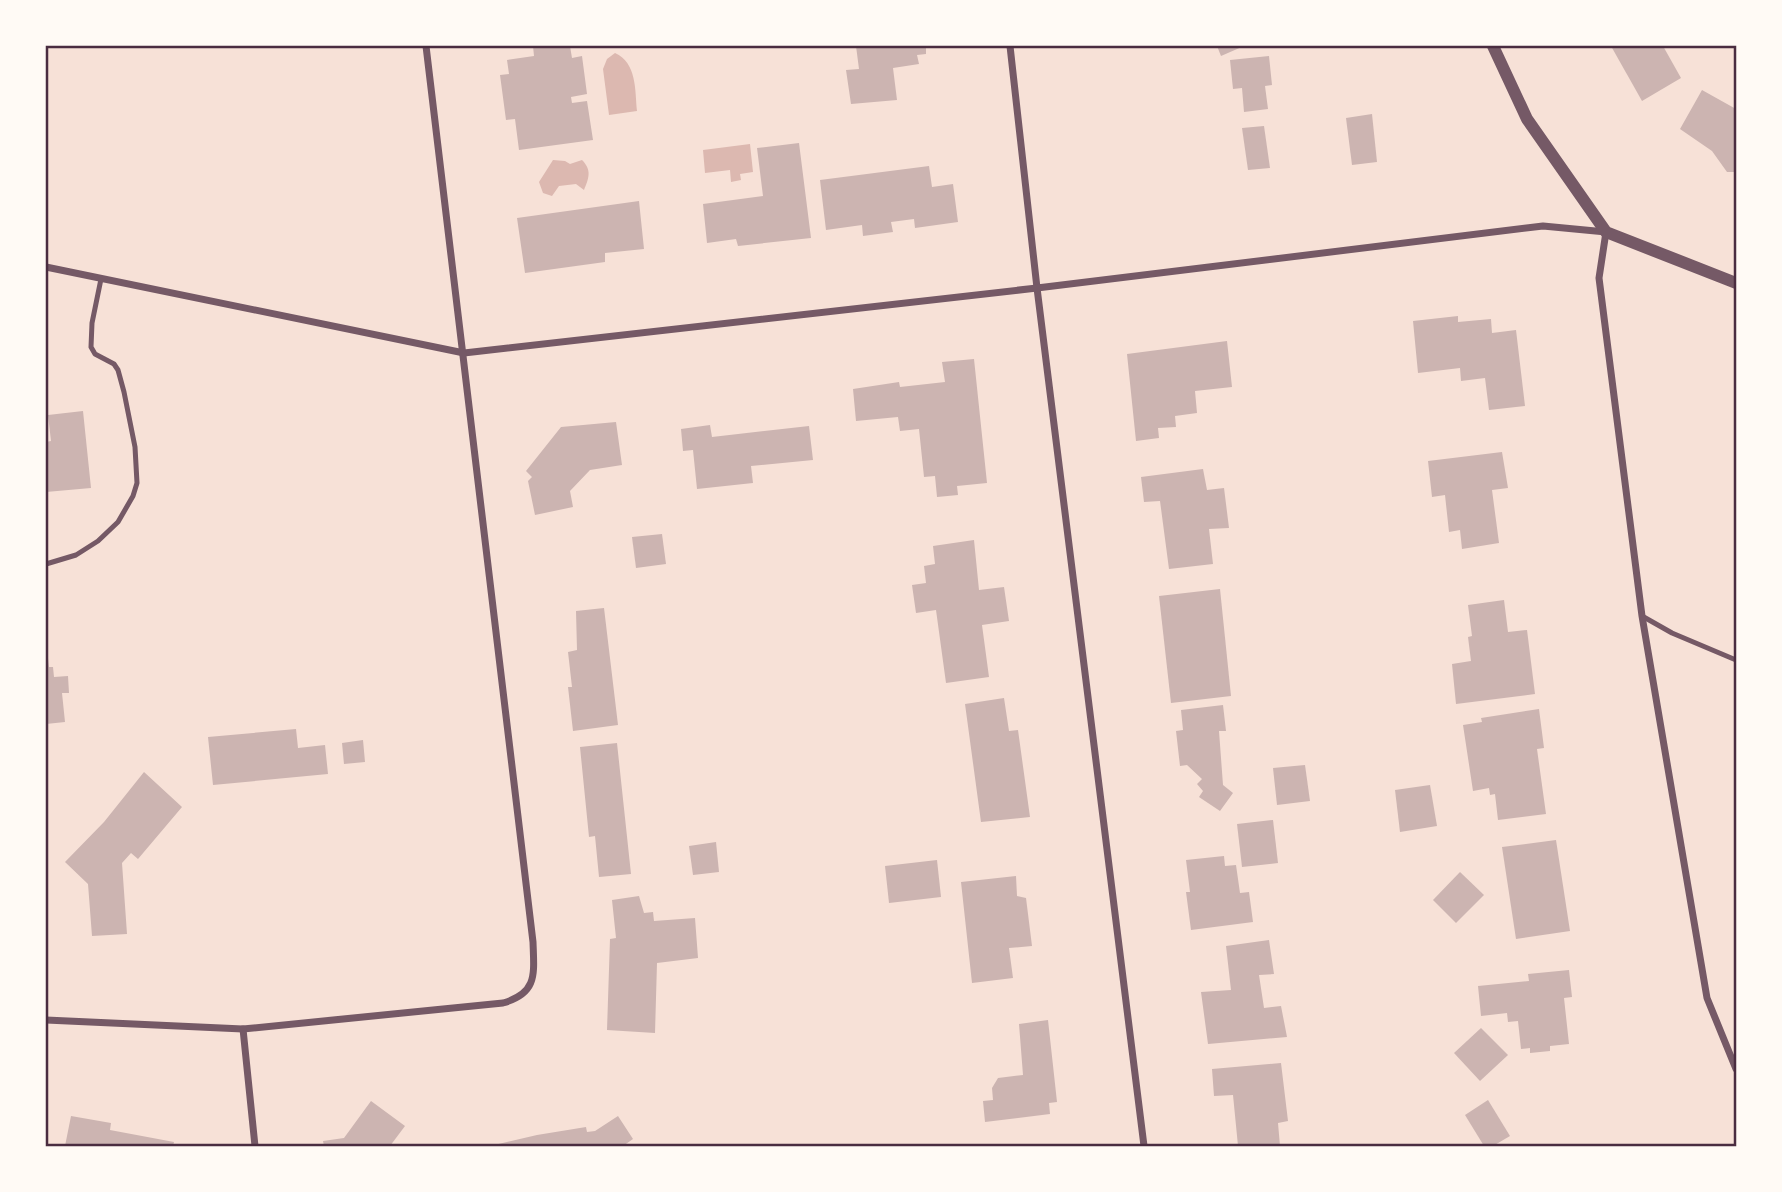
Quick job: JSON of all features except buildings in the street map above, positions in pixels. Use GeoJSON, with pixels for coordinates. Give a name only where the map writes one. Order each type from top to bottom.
{"type":"FeatureCollection","features":[{"type":"Feature","properties":{"kind":"street"},"geometry":{"type":"LineString","coordinates":[[46,1020],[243,1029],[503,1003],[518,998],[530,987],[534,973],[533,942],[426,46]]}},
{"type":"Feature","properties":{"kind":"street"},"geometry":{"type":"LineString","coordinates":[[1010,46],[1037,288],[1144,1146]]}},
{"type":"Feature","properties":{"kind":"street"},"geometry":{"type":"LineString","coordinates":[[1493,46],[1527,119],[1606,232],[1599,278],[1642,615],[1707,998],[1737,1069]]}},
{"type":"Feature","properties":{"kind":"street"},"geometry":{"type":"LineString","coordinates":[[46,267],[464,354],[1543,226],[1606,232],[1737,283]]}},
{"type":"Feature","properties":{"kind":"street"},"geometry":{"type":"LineString","coordinates":[[243,1029],[255,1146]]}},
{"type":"Feature","properties":{"kind":"lane"},"geometry":{"type":"LineString","coordinates":[[46,564],[76,555],[98,541],[118,522],[137,483],[135,447],[118,370],[114,364],[94,354],[91,347],[92,323],[101,279]]}},
{"type":"Feature","properties":{"kind":"lane"},"geometry":{"type":"LineString","coordinates":[[1642,615],[1672,633],[1737,660]]}},
{"type":"Feature","properties":{"kind":"shaded area"},"geometry":{"type":"Polygon","coordinates":[[[615,53],[631,70],[637,111],[609,115],[603,69],[607,59],[615,53]]]}},
{"type":"Feature","properties":{"kind":"shaded area"},"geometry":{"type":"Polygon","coordinates":[[[750,144],[753,172],[740,174],[741,180],[731,182],[730,170],[705,173],[703,150],[750,144]]]}},
{"type":"Feature","properties":{"kind":"shaded area"},"geometry":{"type":"Polygon","coordinates":[[[553,160],[570,164],[582,160],[589,174],[584,190],[576,184],[559,186],[552,196],[543,193],[539,182],[553,160]]]}}]}
